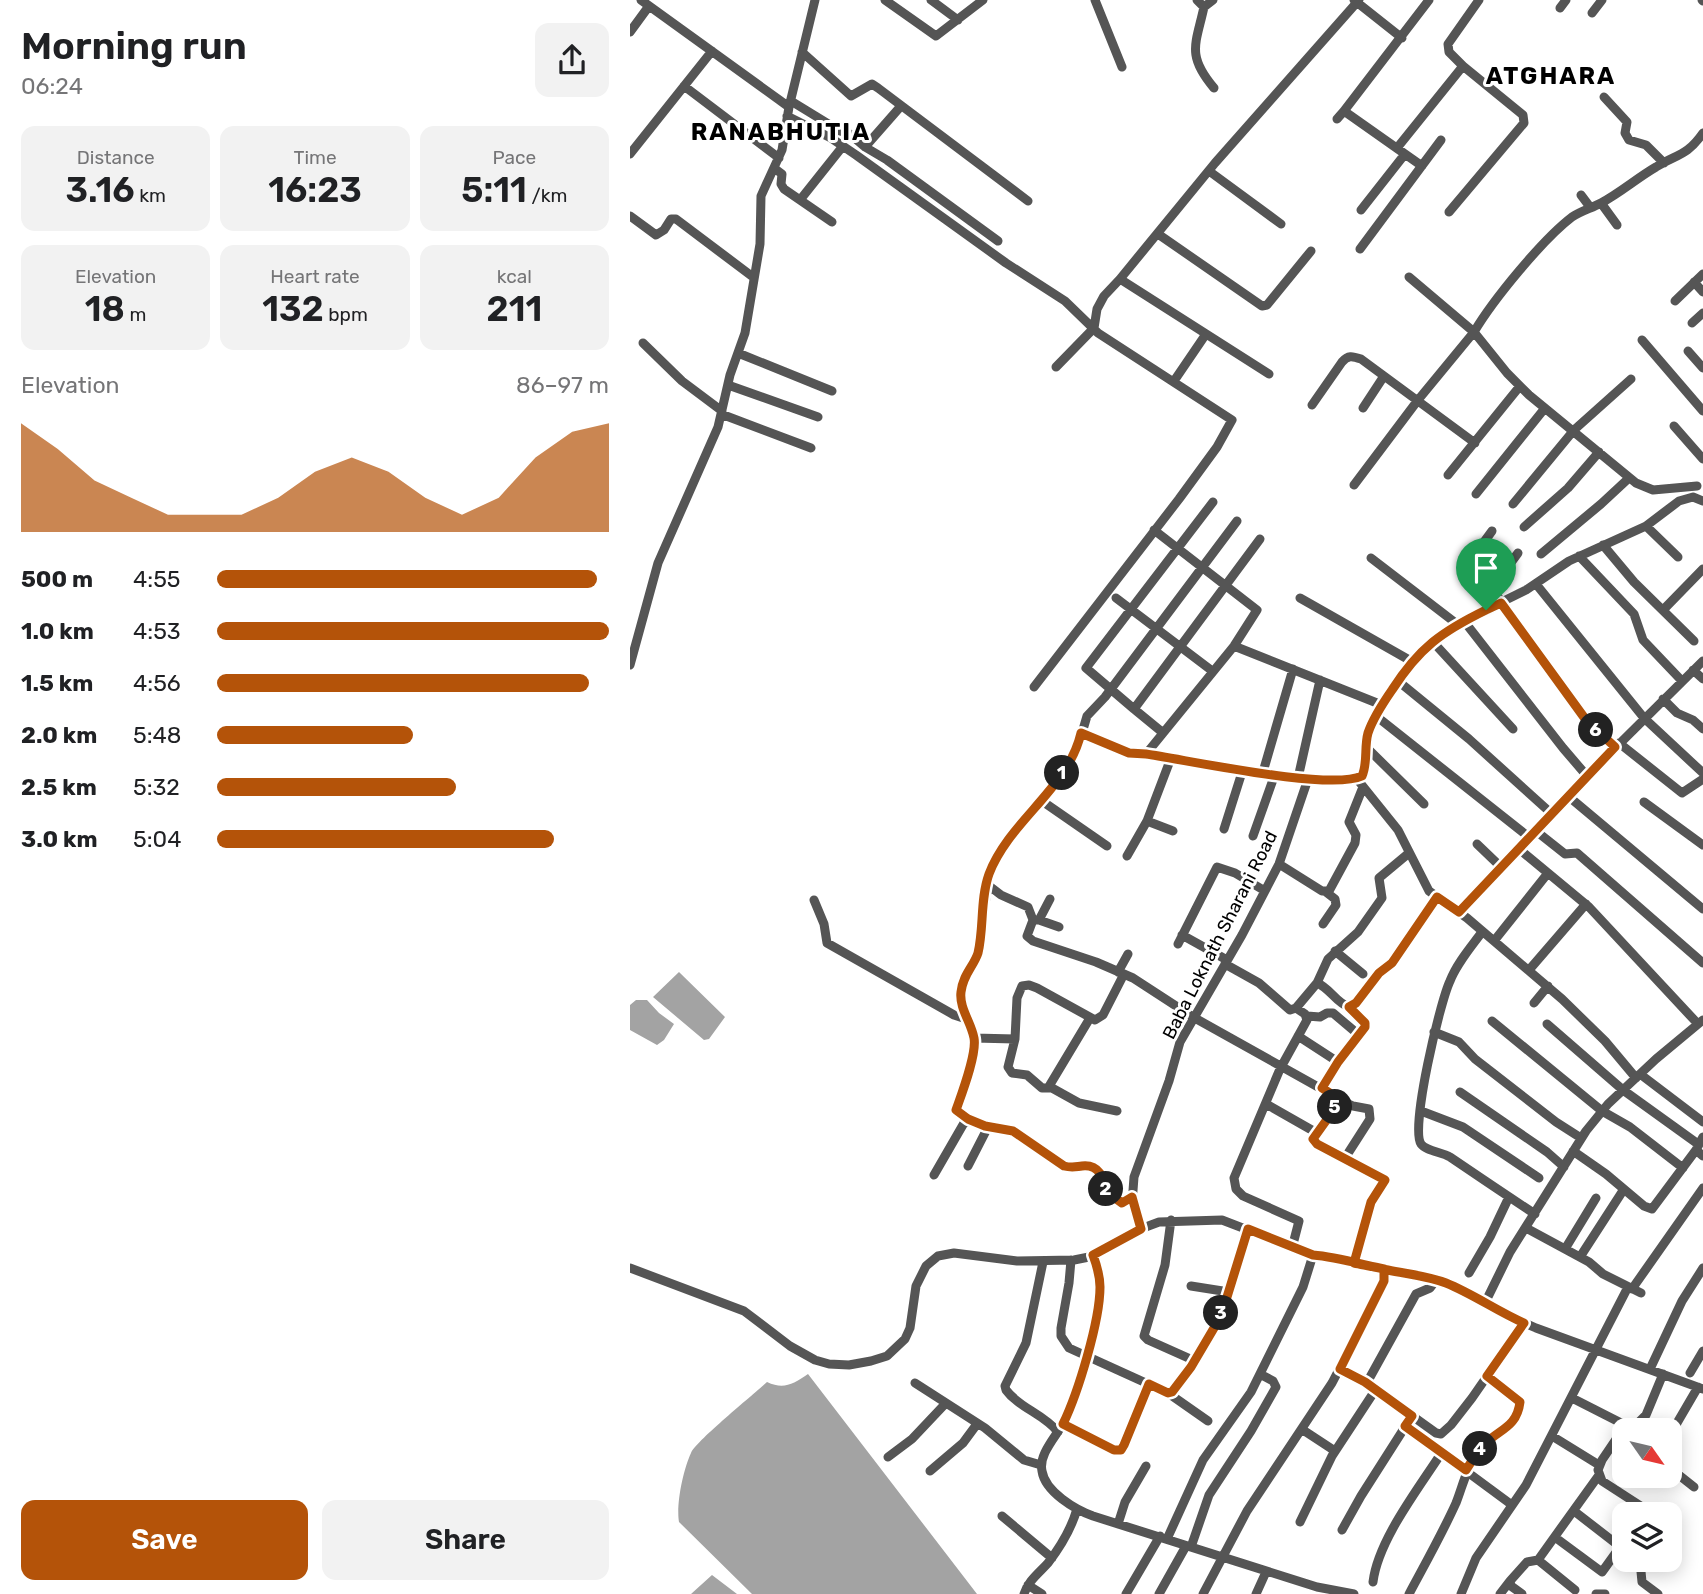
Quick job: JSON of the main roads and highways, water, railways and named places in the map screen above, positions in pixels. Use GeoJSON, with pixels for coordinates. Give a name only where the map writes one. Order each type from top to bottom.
{"type":"FeatureCollection","features":[{"type":"Feature","properties":{"kind":"district","name":"ATGHARA"},"geometry":{"type":"Point","coordinates":[1551,76]}},
{"type":"Feature","properties":{"kind":"district","name":"RANABHUTIA"},"geometry":{"type":"Point","coordinates":[781,132]}}]}
